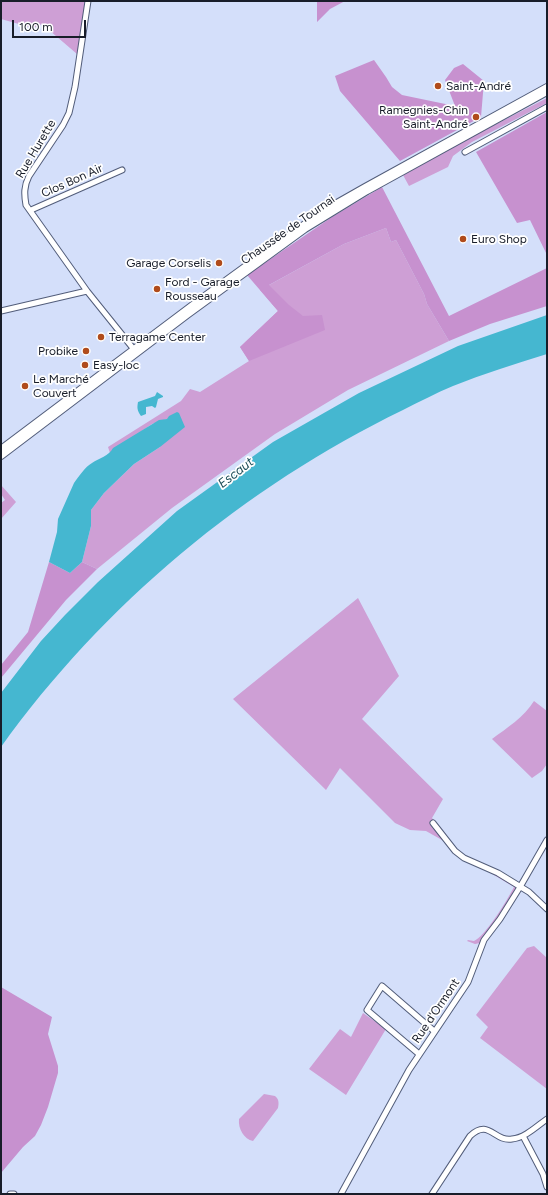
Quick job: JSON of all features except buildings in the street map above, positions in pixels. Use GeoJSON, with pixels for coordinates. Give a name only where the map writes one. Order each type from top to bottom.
{"type":"FeatureCollection","features":[{"type":"Feature","properties":{"kind":"main road","name":"Chaussée de Tournai"},"geometry":{"type":"LineString","coordinates":[[1,456],[135,351],[274,246],[328,208],[547,87]]}},
{"type":"Feature","properties":{"kind":"main road","name":"Chaussée de Tournai"},"geometry":{"type":"LineString","coordinates":[[1,449],[282,245],[330,213],[547,92]]}},
{"type":"Feature","properties":{"kind":"street","name":"Rue Hurette"},"geometry":{"type":"LineString","coordinates":[[88,1],[75,88],[69,113],[63,125],[33,168],[25,184],[25,200],[26,205],[87,291],[135,351]]}},
{"type":"Feature","properties":{"kind":"street"},"geometry":{"type":"LineString","coordinates":[[464,152],[547,107]]}},
{"type":"Feature","properties":{"kind":"street","name":"Clos Bon Air"},"geometry":{"type":"LineString","coordinates":[[31,210],[122,170]]}},
{"type":"Feature","properties":{"kind":"street"},"geometry":{"type":"LineString","coordinates":[[1,311],[87,291]]}},
{"type":"Feature","properties":{"kind":"street"},"geometry":{"type":"LineString","coordinates":[[433,823],[455,851],[464,858],[498,873],[529,892],[547,909]]}},
{"type":"Feature","properties":{"kind":"street","name":"Rue d'Ormont"},"geometry":{"type":"LineString","coordinates":[[341,1194],[419,1054],[468,982],[484,940],[500,919],[547,840]]}},
{"type":"Feature","properties":{"kind":"street"},"geometry":{"type":"LineString","coordinates":[[419,1054],[367,1010],[382,986],[434,1031]]}},
{"type":"Feature","properties":{"kind":"street"},"geometry":{"type":"LineString","coordinates":[[432,1194],[470,1136],[477,1130],[487,1129],[508,1140],[523,1136],[547,1119]]}},
{"type":"Feature","properties":{"kind":"street"},"geometry":{"type":"LineString","coordinates":[[523,1136],[543,1174],[547,1187]]}},
{"type":"Feature","properties":{"kind":"shaded area"},"geometry":{"type":"Polygon","coordinates":[[[1,1],[86,1],[77,54],[42,24],[33,28],[1,19],[1,1]]]}},
{"type":"Feature","properties":{"kind":"shaded area"},"geometry":{"type":"Polygon","coordinates":[[[317,1],[345,1],[330,9],[317,22],[317,1]]]}},
{"type":"Feature","properties":{"kind":"shaded area"},"geometry":{"type":"Polygon","coordinates":[[[374,60],[392,87],[402,95],[455,106],[445,80],[454,68],[463,64],[484,81],[481,117],[400,161],[340,91],[335,76],[374,60]]]}},
{"type":"Feature","properties":{"kind":"shaded area"},"geometry":{"type":"Polygon","coordinates":[[[547,98],[547,103],[472,142],[453,156],[448,167],[409,186],[403,175],[473,136],[547,98]]]}},
{"type":"Feature","properties":{"kind":"shaded area"},"geometry":{"type":"Polygon","coordinates":[[[547,112],[547,255],[530,220],[517,223],[476,152],[547,112]]]}},
{"type":"Feature","properties":{"kind":"shaded area"},"geometry":{"type":"Polygon","coordinates":[[[382,187],[449,316],[547,268],[547,306],[490,324],[449,341],[427,304],[424,294],[396,240],[391,242],[386,228],[344,244],[269,285],[289,305],[303,316],[322,315],[325,330],[249,361],[240,347],[278,311],[247,275],[332,217],[382,187]]]}},
{"type":"Feature","properties":{"kind":"shaded area"},"geometry":{"type":"Polygon","coordinates":[[[386,228],[391,242],[396,240],[424,294],[427,304],[449,341],[348,390],[275,434],[172,508],[97,569],[82,562],[91,526],[91,510],[104,493],[134,464],[160,447],[167,419],[152,424],[110,453],[108,447],[181,401],[190,389],[200,392],[249,361],[240,347],[278,311],[260,290],[344,244],[386,228]]]}},
{"type":"Feature","properties":{"kind":"shaded area"},"geometry":{"type":"Polygon","coordinates":[[[1,485],[16,502],[1,519],[1,503],[5,500],[1,494],[1,485]]]}},
{"type":"Feature","properties":{"kind":"shaded area"},"geometry":{"type":"Polygon","coordinates":[[[49,562],[70,573],[82,562],[97,569],[66,600],[1,678],[1,665],[28,632],[49,562]]]}},
{"type":"Feature","properties":{"kind":"shaded area"},"geometry":{"type":"Polygon","coordinates":[[[358,598],[399,676],[362,719],[443,799],[432,818],[446,834],[442,840],[426,831],[410,830],[395,823],[340,768],[326,790],[233,699],[358,598]]]}},
{"type":"Feature","properties":{"kind":"shaded area"},"geometry":{"type":"Polygon","coordinates":[[[534,701],[547,711],[547,764],[542,771],[532,778],[492,739],[520,717],[534,701]]]}},
{"type":"Feature","properties":{"kind":"shaded area"},"geometry":{"type":"Polygon","coordinates":[[[486,867],[516,886],[516,888],[480,943],[475,944],[467,941],[474,941],[484,933],[502,908],[514,887],[484,869],[486,867]]]}},
{"type":"Feature","properties":{"kind":"shaded area"},"geometry":{"type":"Polygon","coordinates":[[[534,946],[547,958],[547,1089],[480,1038],[488,1027],[476,1015],[527,948],[534,946]]]}},
{"type":"Feature","properties":{"kind":"shaded area"},"geometry":{"type":"Polygon","coordinates":[[[1,987],[52,1017],[48,1034],[58,1066],[58,1073],[48,1107],[35,1136],[23,1147],[1,1173],[1,987]]]}},
{"type":"Feature","properties":{"kind":"shaded area"},"geometry":{"type":"Polygon","coordinates":[[[363,1013],[386,1029],[346,1095],[309,1069],[340,1029],[351,1037],[363,1013]]]}},
{"type":"Feature","properties":{"kind":"shaded area"},"geometry":{"type":"Polygon","coordinates":[[[264,1094],[275,1096],[279,1104],[278,1108],[253,1141],[244,1136],[242,1133],[239,1119],[264,1094]]]}},
{"type":"Feature","properties":{"kind":"water","name":"Escaut"},"geometry":{"type":"Polygon","coordinates":[[[547,315],[547,354],[487,373],[447,389],[344,441],[288,475],[233,513],[181,554],[132,598],[85,645],[41,695],[1,747],[1,693],[41,641],[65,615],[98,582],[177,511],[273,442],[359,393],[458,346],[547,315]]]}},
{"type":"Feature","properties":{"kind":"water"},"geometry":{"type":"Polygon","coordinates":[[[157,392],[163,397],[158,399],[155,408],[152,406],[146,407],[146,414],[141,416],[137,406],[138,402],[155,396],[157,392]]]}},
{"type":"Feature","properties":{"kind":"water"},"geometry":{"type":"Polygon","coordinates":[[[177,412],[179,413],[185,427],[160,447],[134,464],[104,493],[91,510],[91,526],[82,562],[70,573],[49,562],[57,532],[58,519],[74,483],[82,472],[89,465],[109,453],[113,448],[159,420],[167,419],[169,416],[177,412]]]}},
{"type":"Feature","properties":{"kind":"place","name":"Saint-André"},"geometry":{"type":"Point","coordinates":[438,86]}},
{"type":"Feature","properties":{"kind":"place","name":"Ramegnies-Chin Saint-André"},"geometry":{"type":"Point","coordinates":[476,117]}},
{"type":"Feature","properties":{"kind":"place","name":"Euro Shop"},"geometry":{"type":"Point","coordinates":[463,239]}},
{"type":"Feature","properties":{"kind":"place","name":"Garage Corselis"},"geometry":{"type":"Point","coordinates":[219,263]}},
{"type":"Feature","properties":{"kind":"place","name":"Ford - Garage Rousseau"},"geometry":{"type":"Point","coordinates":[157,289]}},
{"type":"Feature","properties":{"kind":"place","name":"Terragame Center"},"geometry":{"type":"Point","coordinates":[101,337]}},
{"type":"Feature","properties":{"kind":"place","name":"Probike"},"geometry":{"type":"Point","coordinates":[86,351]}},
{"type":"Feature","properties":{"kind":"place","name":"Easy-loc"},"geometry":{"type":"Point","coordinates":[85,365]}},
{"type":"Feature","properties":{"kind":"place","name":"Le Marché Couvert"},"geometry":{"type":"Point","coordinates":[25,386]}}]}
